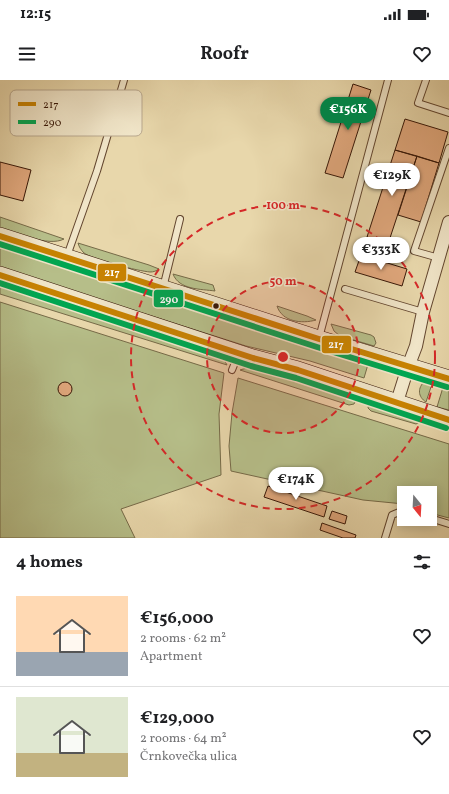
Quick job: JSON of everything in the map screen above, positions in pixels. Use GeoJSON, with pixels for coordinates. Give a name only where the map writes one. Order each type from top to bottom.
{"type":"FeatureCollection","features":[{"type":"Feature","properties":{"kind":"main road"},"geometry":{"type":"LineString","coordinates":[[0,236],[319,339],[449,379]]}},
{"type":"Feature","properties":{"kind":"main road"},"geometry":{"type":"LineString","coordinates":[[0,275],[449,420]]}},
{"type":"Feature","properties":{"kind":"street"},"geometry":{"type":"LineString","coordinates":[[397,402],[416,346],[423,312],[449,222]]}},
{"type":"Feature","properties":{"kind":"lane"},"geometry":{"type":"LineString","coordinates":[[121,90],[124,80]]}},
{"type":"Feature","properties":{"kind":"lane"},"geometry":{"type":"LineString","coordinates":[[319,339],[388,80]]}},
{"type":"Feature","properties":{"kind":"lane"},"geometry":{"type":"LineString","coordinates":[[426,80],[418,103],[449,113]]}},
{"type":"Feature","properties":{"kind":"lane"},"geometry":{"type":"LineString","coordinates":[[67,257],[97,171],[107,136]]}},
{"type":"Feature","properties":{"kind":"lane"},"geometry":{"type":"LineString","coordinates":[[438,258],[414,251],[449,148]]}},
{"type":"Feature","properties":{"kind":"lane"},"geometry":{"type":"LineString","coordinates":[[163,289],[180,219]]}},
{"type":"Feature","properties":{"kind":"lane"},"geometry":{"type":"LineString","coordinates":[[345,289],[423,312]]}},
{"type":"Feature","properties":{"kind":"lane"},"geometry":{"type":"LineString","coordinates":[[232,370],[238,353]]}},
{"type":"Feature","properties":{"kind":"lane"},"geometry":{"type":"LineString","coordinates":[[385,538],[392,516],[397,514]]}},
{"type":"Feature","properties":{"kind":"lane"},"geometry":{"type":"LineString","coordinates":[[437,520],[449,524]]}},
{"type":"Feature","properties":{"kind":"green space"},"geometry":{"type":"Polygon","coordinates":[[[0,217],[64,239],[50,241],[23,236],[0,228],[0,217]]]}},
{"type":"Feature","properties":{"kind":"green space"},"geometry":{"type":"Polygon","coordinates":[[[78,243],[159,269],[150,272],[106,262],[84,253],[78,243]]]}},
{"type":"Feature","properties":{"kind":"green space"},"geometry":{"type":"Polygon","coordinates":[[[0,244],[369,361],[364,378],[310,361],[246,346],[0,268],[0,244]]]}},
{"type":"Feature","properties":{"kind":"green space"},"geometry":{"type":"Polygon","coordinates":[[[173,274],[213,285],[215,291],[185,286],[176,279],[173,274]]]}},
{"type":"Feature","properties":{"kind":"green space"},"geometry":{"type":"Polygon","coordinates":[[[0,285],[221,355],[227,365],[0,294],[0,285]]]}},
{"type":"Feature","properties":{"kind":"green space"},"geometry":{"type":"Polygon","coordinates":[[[0,302],[224,373],[219,414],[221,475],[121,509],[135,538],[0,538],[0,302]]]}},
{"type":"Feature","properties":{"kind":"green space"},"geometry":{"type":"Polygon","coordinates":[[[277,306],[316,320],[299,322],[288,319],[283,316],[277,306]]]}},
{"type":"Feature","properties":{"kind":"green space"},"geometry":{"type":"Polygon","coordinates":[[[331,324],[371,335],[374,337],[376,343],[374,346],[340,336],[334,331],[331,324]]]}},
{"type":"Feature","properties":{"kind":"green space"},"geometry":{"type":"Polygon","coordinates":[[[250,367],[272,371],[357,398],[354,404],[349,405],[240,370],[250,367]]]}},
{"type":"Feature","properties":{"kind":"green space"},"geometry":{"type":"Polygon","coordinates":[[[238,378],[449,444],[449,518],[437,515],[437,486],[397,486],[397,503],[363,500],[231,471],[229,446],[232,413],[238,378]]]}},
{"type":"Feature","properties":{"kind":"green space"},"geometry":{"type":"Polygon","coordinates":[[[425,381],[433,381],[426,402],[420,395],[420,389],[425,381]]]}},
{"type":"Feature","properties":{"kind":"green space"},"geometry":{"type":"Polygon","coordinates":[[[444,384],[449,386],[449,410],[437,407],[444,384]]]}},
{"type":"Feature","properties":{"kind":"green space"},"geometry":{"type":"Polygon","coordinates":[[[369,402],[422,418],[420,422],[416,424],[371,411],[368,408],[369,402]]]}},
{"type":"Feature","properties":{"kind":"building"},"geometry":{"type":"Polygon","coordinates":[[[353,84],[371,90],[343,178],[325,173],[353,84]]]}},
{"type":"Feature","properties":{"kind":"building"},"geometry":{"type":"Polygon","coordinates":[[[405,119],[448,132],[439,163],[395,150],[405,119]]]}},
{"type":"Feature","properties":{"kind":"building"},"geometry":{"type":"Polygon","coordinates":[[[395,150],[417,156],[388,244],[367,237],[395,150]]]}},
{"type":"Feature","properties":{"kind":"building"},"geometry":{"type":"Polygon","coordinates":[[[417,156],[439,163],[421,222],[398,215],[417,156]]]}},
{"type":"Feature","properties":{"kind":"building"},"geometry":{"type":"Polygon","coordinates":[[[0,162],[31,170],[23,201],[0,195],[0,162]]]}},
{"type":"Feature","properties":{"kind":"building"},"geometry":{"type":"Polygon","coordinates":[[[367,237],[388,244],[382,262],[361,255],[367,237]]]}},
{"type":"Feature","properties":{"kind":"building"},"geometry":{"type":"Polygon","coordinates":[[[361,255],[407,269],[402,286],[355,272],[361,255]]]}},
{"type":"Feature","properties":{"kind":"building"},"geometry":{"type":"Polygon","coordinates":[[[65,382],[70,384],[72,389],[70,394],[65,396],[60,394],[58,389],[60,384],[65,382]]]}},
{"type":"Feature","properties":{"kind":"building"},"geometry":{"type":"Polygon","coordinates":[[[268,486],[327,506],[324,517],[264,497],[268,486]]]}},
{"type":"Feature","properties":{"kind":"building"},"geometry":{"type":"Polygon","coordinates":[[[332,511],[347,516],[345,524],[329,519],[332,511]]]}},
{"type":"Feature","properties":{"kind":"building"},"geometry":{"type":"Polygon","coordinates":[[[322,523],[356,535],[355,538],[343,538],[320,530],[322,523]]]}},
{"type":"Feature","properties":{"kind":"transit line","name":"217"},"geometry":{"type":"LineString","coordinates":[[0,236],[319,339],[449,379]]}},
{"type":"Feature","properties":{"kind":"transit line","name":"290"},"geometry":{"type":"LineString","coordinates":[[0,244],[317,347],[447,387]]}},
{"type":"Feature","properties":{"kind":"transit line","name":"217"},"geometry":{"type":"LineString","coordinates":[[0,275],[253,358],[298,370],[449,420]]}},
{"type":"Feature","properties":{"kind":"transit line","name":"290"},"geometry":{"type":"LineString","coordinates":[[0,283],[251,366],[296,378],[446,428]]}}]}
